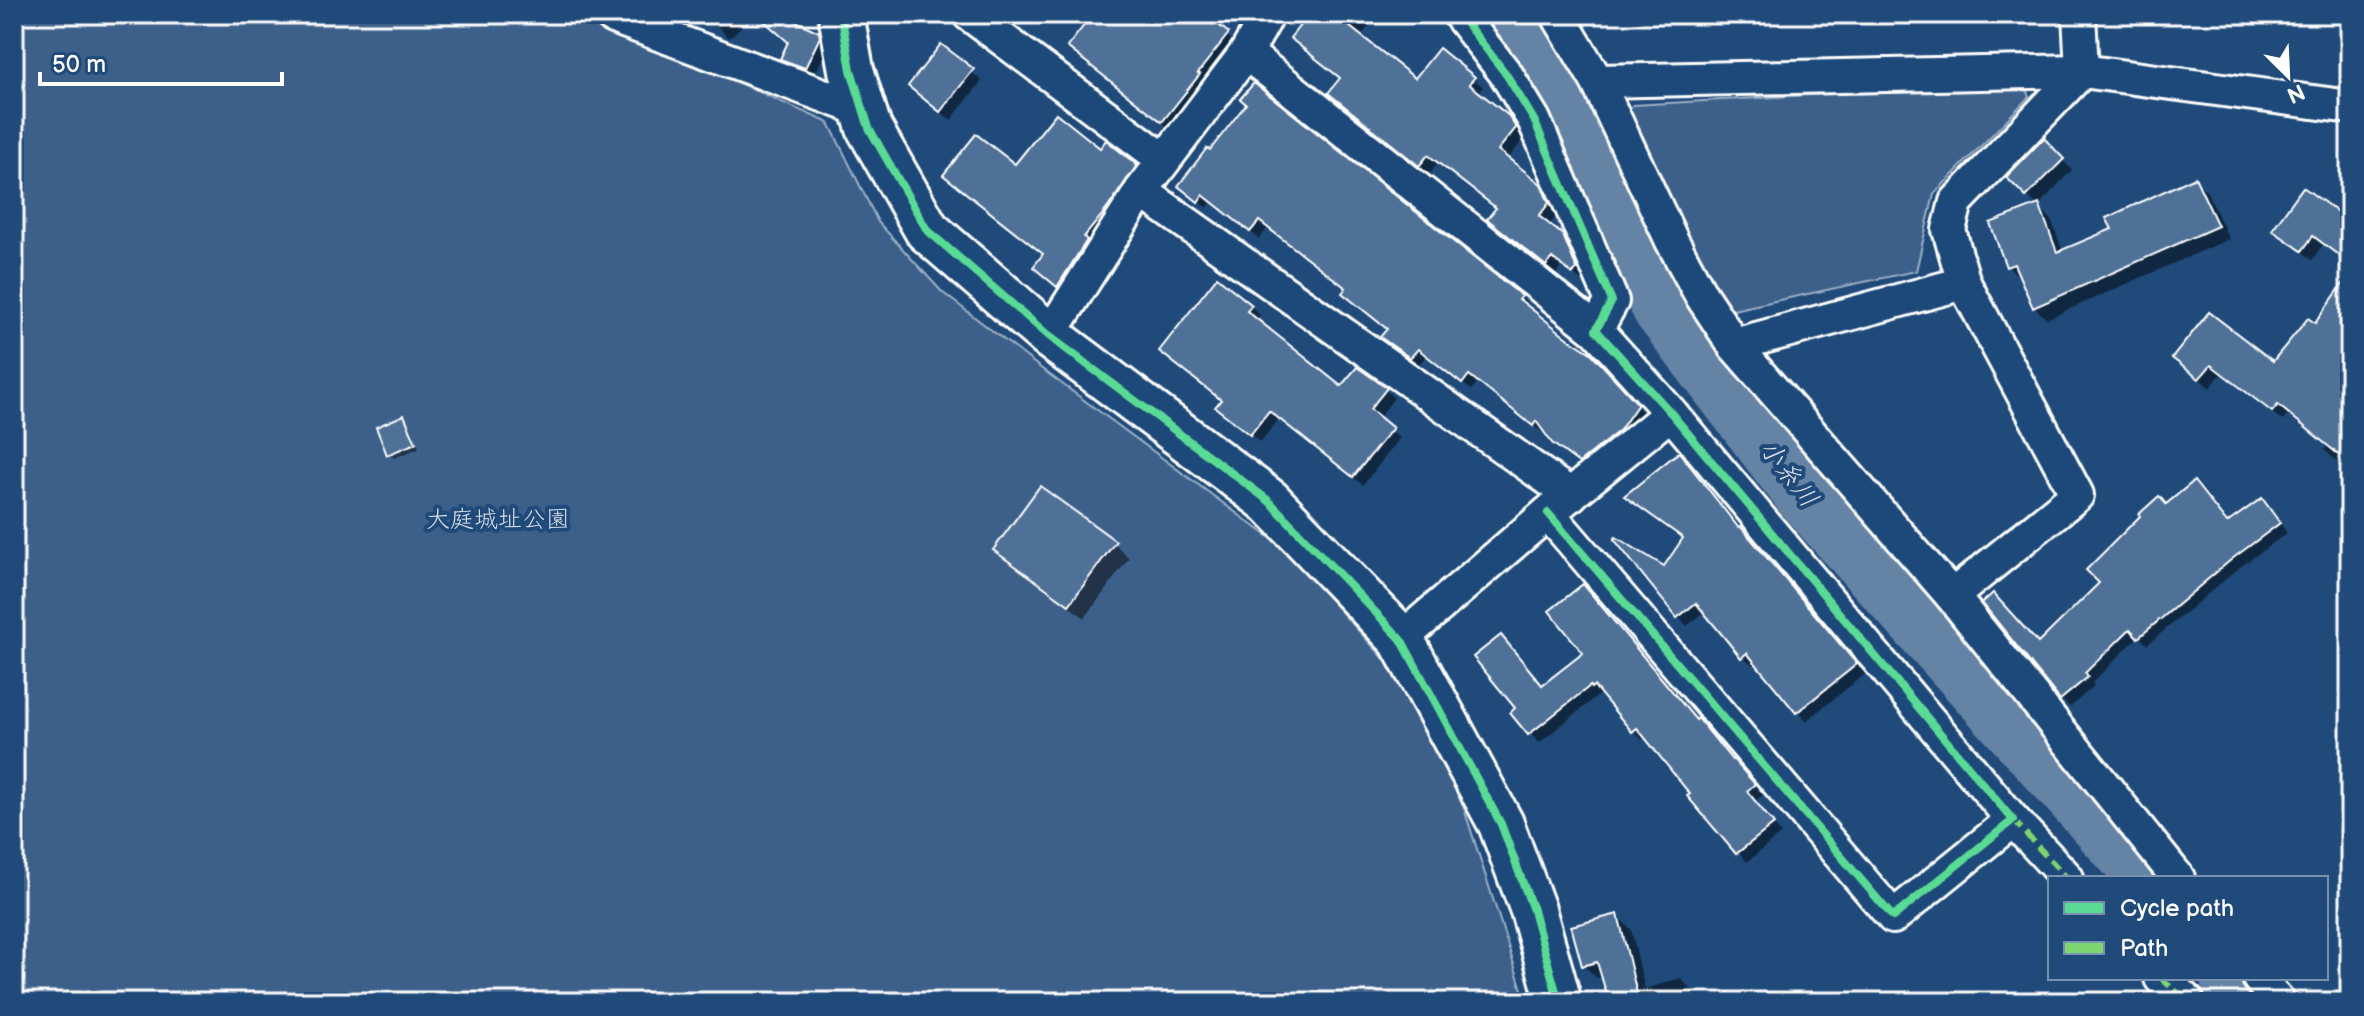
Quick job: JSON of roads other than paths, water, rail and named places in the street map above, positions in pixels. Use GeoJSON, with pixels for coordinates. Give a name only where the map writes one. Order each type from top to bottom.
{"type":"FeatureCollection","features":[{"type":"Feature","properties":{"kind":"street"},"geometry":{"type":"LineString","coordinates":[[610,14],[863,110]]}},
{"type":"Feature","properties":{"kind":"street"},"geometry":{"type":"LineString","coordinates":[[841,14],[851,70],[869,128],[927,230],[1049,336],[1269,501],[1401,639],[1501,824],[1533,910],[1559,1002]]}},
{"type":"Feature","properties":{"kind":"street"},"geometry":{"type":"LineString","coordinates":[[969,14],[1164,160]]}},
{"type":"Feature","properties":{"kind":"street"},"geometry":{"type":"LineString","coordinates":[[1459,14],[1506,74],[1534,120],[1577,217],[1612,301],[1596,330]]}},
{"type":"Feature","properties":{"kind":"street"},"geometry":{"type":"LineString","coordinates":[[1557,14],[1597,81],[1672,241],[1701,295],[1734,345],[1952,596],[2176,876]]}},
{"type":"Feature","properties":{"kind":"street"},"geometry":{"type":"LineString","coordinates":[[1952,596],[2077,495],[1964,283],[1949,230],[1956,202],[2082,71],[2079,14]]}},
{"type":"Feature","properties":{"kind":"street"},"geometry":{"type":"LineString","coordinates":[[1049,336],[1141,191],[1246,53],[1264,15]]}},
{"type":"Feature","properties":{"kind":"street"},"geometry":{"type":"LineString","coordinates":[[1246,53],[1596,330],[1671,413],[2013,820],[2065,876]]}},
{"type":"Feature","properties":{"kind":"street"},"geometry":{"type":"LineString","coordinates":[[1597,81],[2082,71],[2350,107]]}},
{"type":"Feature","properties":{"kind":"street"},"geometry":{"type":"LineString","coordinates":[[1141,191],[1560,504],[1893,917],[2013,820]]}},
{"type":"Feature","properties":{"kind":"street"},"geometry":{"type":"LineString","coordinates":[[1734,345],[1964,283]]}},
{"type":"Feature","properties":{"kind":"street"},"geometry":{"type":"LineString","coordinates":[[1401,639],[1671,413]]}},
{"type":"Feature","properties":{"kind":"street"},"geometry":{"type":"LineString","coordinates":[[2163,980],[2188,1002]]}},
{"type":"Feature","properties":{"kind":"street"},"geometry":{"type":"LineString","coordinates":[[2261,980],[2278,1002]]}},
{"type":"Feature","properties":{"kind":"waterway","name":"小糸川"},"geometry":{"type":"LineString","coordinates":[[1508,14],[1544,62],[1613,215],[1662,310],[1804,496],[2145,876]]}},
{"type":"Feature","properties":{"kind":"waterway","name":"小糸川"},"geometry":{"type":"LineString","coordinates":[[2231,980],[2248,1002]]}},
{"type":"Feature","properties":{"kind":"park label","name":"大庭城址公園"},"geometry":{"type":"Point","coordinates":[498,519]}}]}
